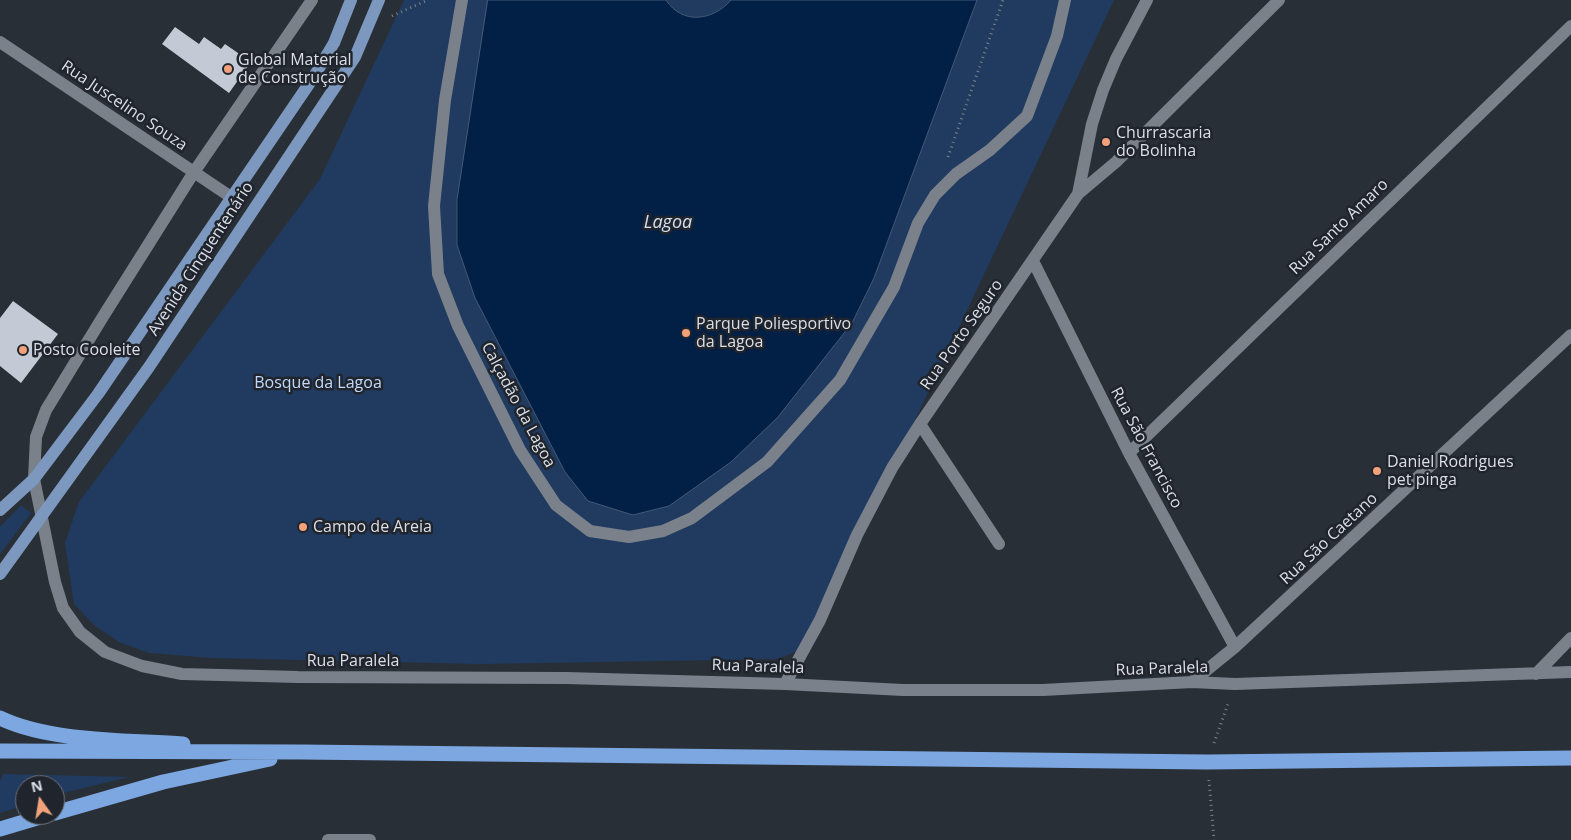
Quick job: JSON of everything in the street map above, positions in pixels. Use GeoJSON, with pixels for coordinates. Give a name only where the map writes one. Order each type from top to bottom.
{"type":"FeatureCollection","features":[{"type":"Feature","properties":{"kind":"highway"},"geometry":{"type":"LineString","coordinates":[[0,718],[11,723],[55,734],[301,752]]}},
{"type":"Feature","properties":{"kind":"highway"},"geometry":{"type":"LineString","coordinates":[[0,751],[301,752],[1208,762],[1571,758]]}},
{"type":"Feature","properties":{"kind":"highway"},"geometry":{"type":"LineString","coordinates":[[65,810],[163,782],[301,752]]}},
{"type":"Feature","properties":{"kind":"highway"},"geometry":{"type":"LineString","coordinates":[[0,829],[15,825]]}},
{"type":"Feature","properties":{"kind":"main road","name":"Avenida Cinquentenário"},"geometry":{"type":"LineString","coordinates":[[0,510],[34,479],[98,394],[313,78],[334,42],[351,0]]}},
{"type":"Feature","properties":{"kind":"main road","name":"Avenida Cinquentenário"},"geometry":{"type":"LineString","coordinates":[[0,574],[150,367],[355,57],[379,0]]}},
{"type":"Feature","properties":{"kind":"street","name":"Rua Paralela"},"geometry":{"type":"LineString","coordinates":[[312,0],[194,172],[46,410],[36,437],[34,479],[55,582],[64,608],[80,632],[105,652],[142,666],[182,674],[566,678],[784,684],[904,690],[1043,690],[1192,682],[1235,684],[1571,672]]}},
{"type":"Feature","properties":{"kind":"street","name":"Calçadão da Lagoa"},"geometry":{"type":"LineString","coordinates":[[462,0],[444,100],[434,206],[438,274],[458,326],[520,450],[556,505],[590,531],[629,537],[663,531],[692,518],[767,462],[840,380],[894,287],[918,223],[935,195],[956,174],[990,150],[1027,116],[1058,36],[1065,0]]}},
{"type":"Feature","properties":{"kind":"street","name":"Rua Porto Seguro"},"geometry":{"type":"LineString","coordinates":[[784,684],[820,620],[879,492],[920,424],[1078,194],[1092,124],[1103,90],[1116,59],[1147,0]]}},
{"type":"Feature","properties":{"kind":"street"},"geometry":{"type":"LineString","coordinates":[[1078,194],[1116,162],[1279,0]]}},
{"type":"Feature","properties":{"kind":"street","name":"Rua Santo Amaro"},"geometry":{"type":"LineString","coordinates":[[1129,453],[1571,26]]}},
{"type":"Feature","properties":{"kind":"street","name":"Rua Juscelino Souza"},"geometry":{"type":"LineString","coordinates":[[0,42],[231,196]]}},
{"type":"Feature","properties":{"kind":"street","name":"Rua São Francisco"},"geometry":{"type":"LineString","coordinates":[[1033,261],[1129,453],[1235,647]]}},
{"type":"Feature","properties":{"kind":"street","name":"Rua São Caetano"},"geometry":{"type":"LineString","coordinates":[[1192,682],[1235,647],[1571,335]]}},
{"type":"Feature","properties":{"kind":"street"},"geometry":{"type":"LineString","coordinates":[[920,424],[999,544]]}},
{"type":"Feature","properties":{"kind":"street"},"geometry":{"type":"LineString","coordinates":[[1536,674],[1571,638]]}},
{"type":"Feature","properties":{"kind":"street"},"geometry":{"type":"LineString","coordinates":[[328,840],[370,840]]}},
{"type":"Feature","properties":{"kind":"path"},"geometry":{"type":"LineString","coordinates":[[368,26],[428,0]]}},
{"type":"Feature","properties":{"kind":"path"},"geometry":{"type":"LineString","coordinates":[[948,158],[1003,0]]}},
{"type":"Feature","properties":{"kind":"path"},"geometry":{"type":"LineString","coordinates":[[1214,840],[1208,762],[1235,684]]}},
{"type":"Feature","properties":{"kind":"green space","name":"Parque Poliesportivo da Lagoa"},"geometry":{"type":"Polygon","coordinates":[[[404,0],[1114,0],[808,646],[779,659],[479,664],[212,658],[149,653],[119,642],[94,625],[74,604],[65,543],[79,502],[320,179],[404,0]]]}},
{"type":"Feature","properties":{"kind":"green space"},"geometry":{"type":"Polygon","coordinates":[[[21,505],[31,513],[0,554],[0,527],[21,505]]]}},
{"type":"Feature","properties":{"kind":"green space"},"geometry":{"type":"Polygon","coordinates":[[[3,774],[45,775],[15,775],[15,808],[0,813],[0,781],[3,774]]]}},
{"type":"Feature","properties":{"kind":"green space"},"geometry":{"type":"Polygon","coordinates":[[[65,775],[129,777],[65,793],[65,775]]]}},
{"type":"Feature","properties":{"kind":"water","name":"Lagoa"},"geometry":{"type":"Polygon","coordinates":[[[488,0],[666,0],[680,14],[698,17],[716,12],[731,0],[977,0],[874,278],[852,323],[778,417],[731,462],[669,506],[633,515],[588,501],[565,472],[475,298],[457,245],[457,200],[488,0]]]}},
{"type":"Feature","properties":{"kind":"building"},"geometry":{"type":"Polygon","coordinates":[[[175,27],[199,44],[204,37],[221,49],[225,44],[251,62],[229,93],[162,44],[175,27]]]}},
{"type":"Feature","properties":{"kind":"building","name":"Posto Cooleite"},"geometry":{"type":"Polygon","coordinates":[[[13,301],[58,334],[21,383],[0,366],[0,318],[13,301]]]}},
{"type":"Feature","properties":{"kind":"place","name":"Global Material de Construção"},"geometry":{"type":"Point","coordinates":[228,69]}},
{"type":"Feature","properties":{"kind":"place","name":"Churrascaria do Bolinha"},"geometry":{"type":"Point","coordinates":[1106,142]}},
{"type":"Feature","properties":{"kind":"place","name":"Parque Poliesportivo da Lagoa"},"geometry":{"type":"Point","coordinates":[686,333]}},
{"type":"Feature","properties":{"kind":"place","name":"Posto Cooleite"},"geometry":{"type":"Point","coordinates":[23,350]}},
{"type":"Feature","properties":{"kind":"place","name":"Daniel Rodrigues pet pinga"},"geometry":{"type":"Point","coordinates":[1377,471]}},
{"type":"Feature","properties":{"kind":"place","name":"Campo de Areia"},"geometry":{"type":"Point","coordinates":[303,527]}},
{"type":"Feature","properties":{"kind":"park label","name":"Bosque da Lagoa"},"geometry":{"type":"Point","coordinates":[318,383]}}]}
